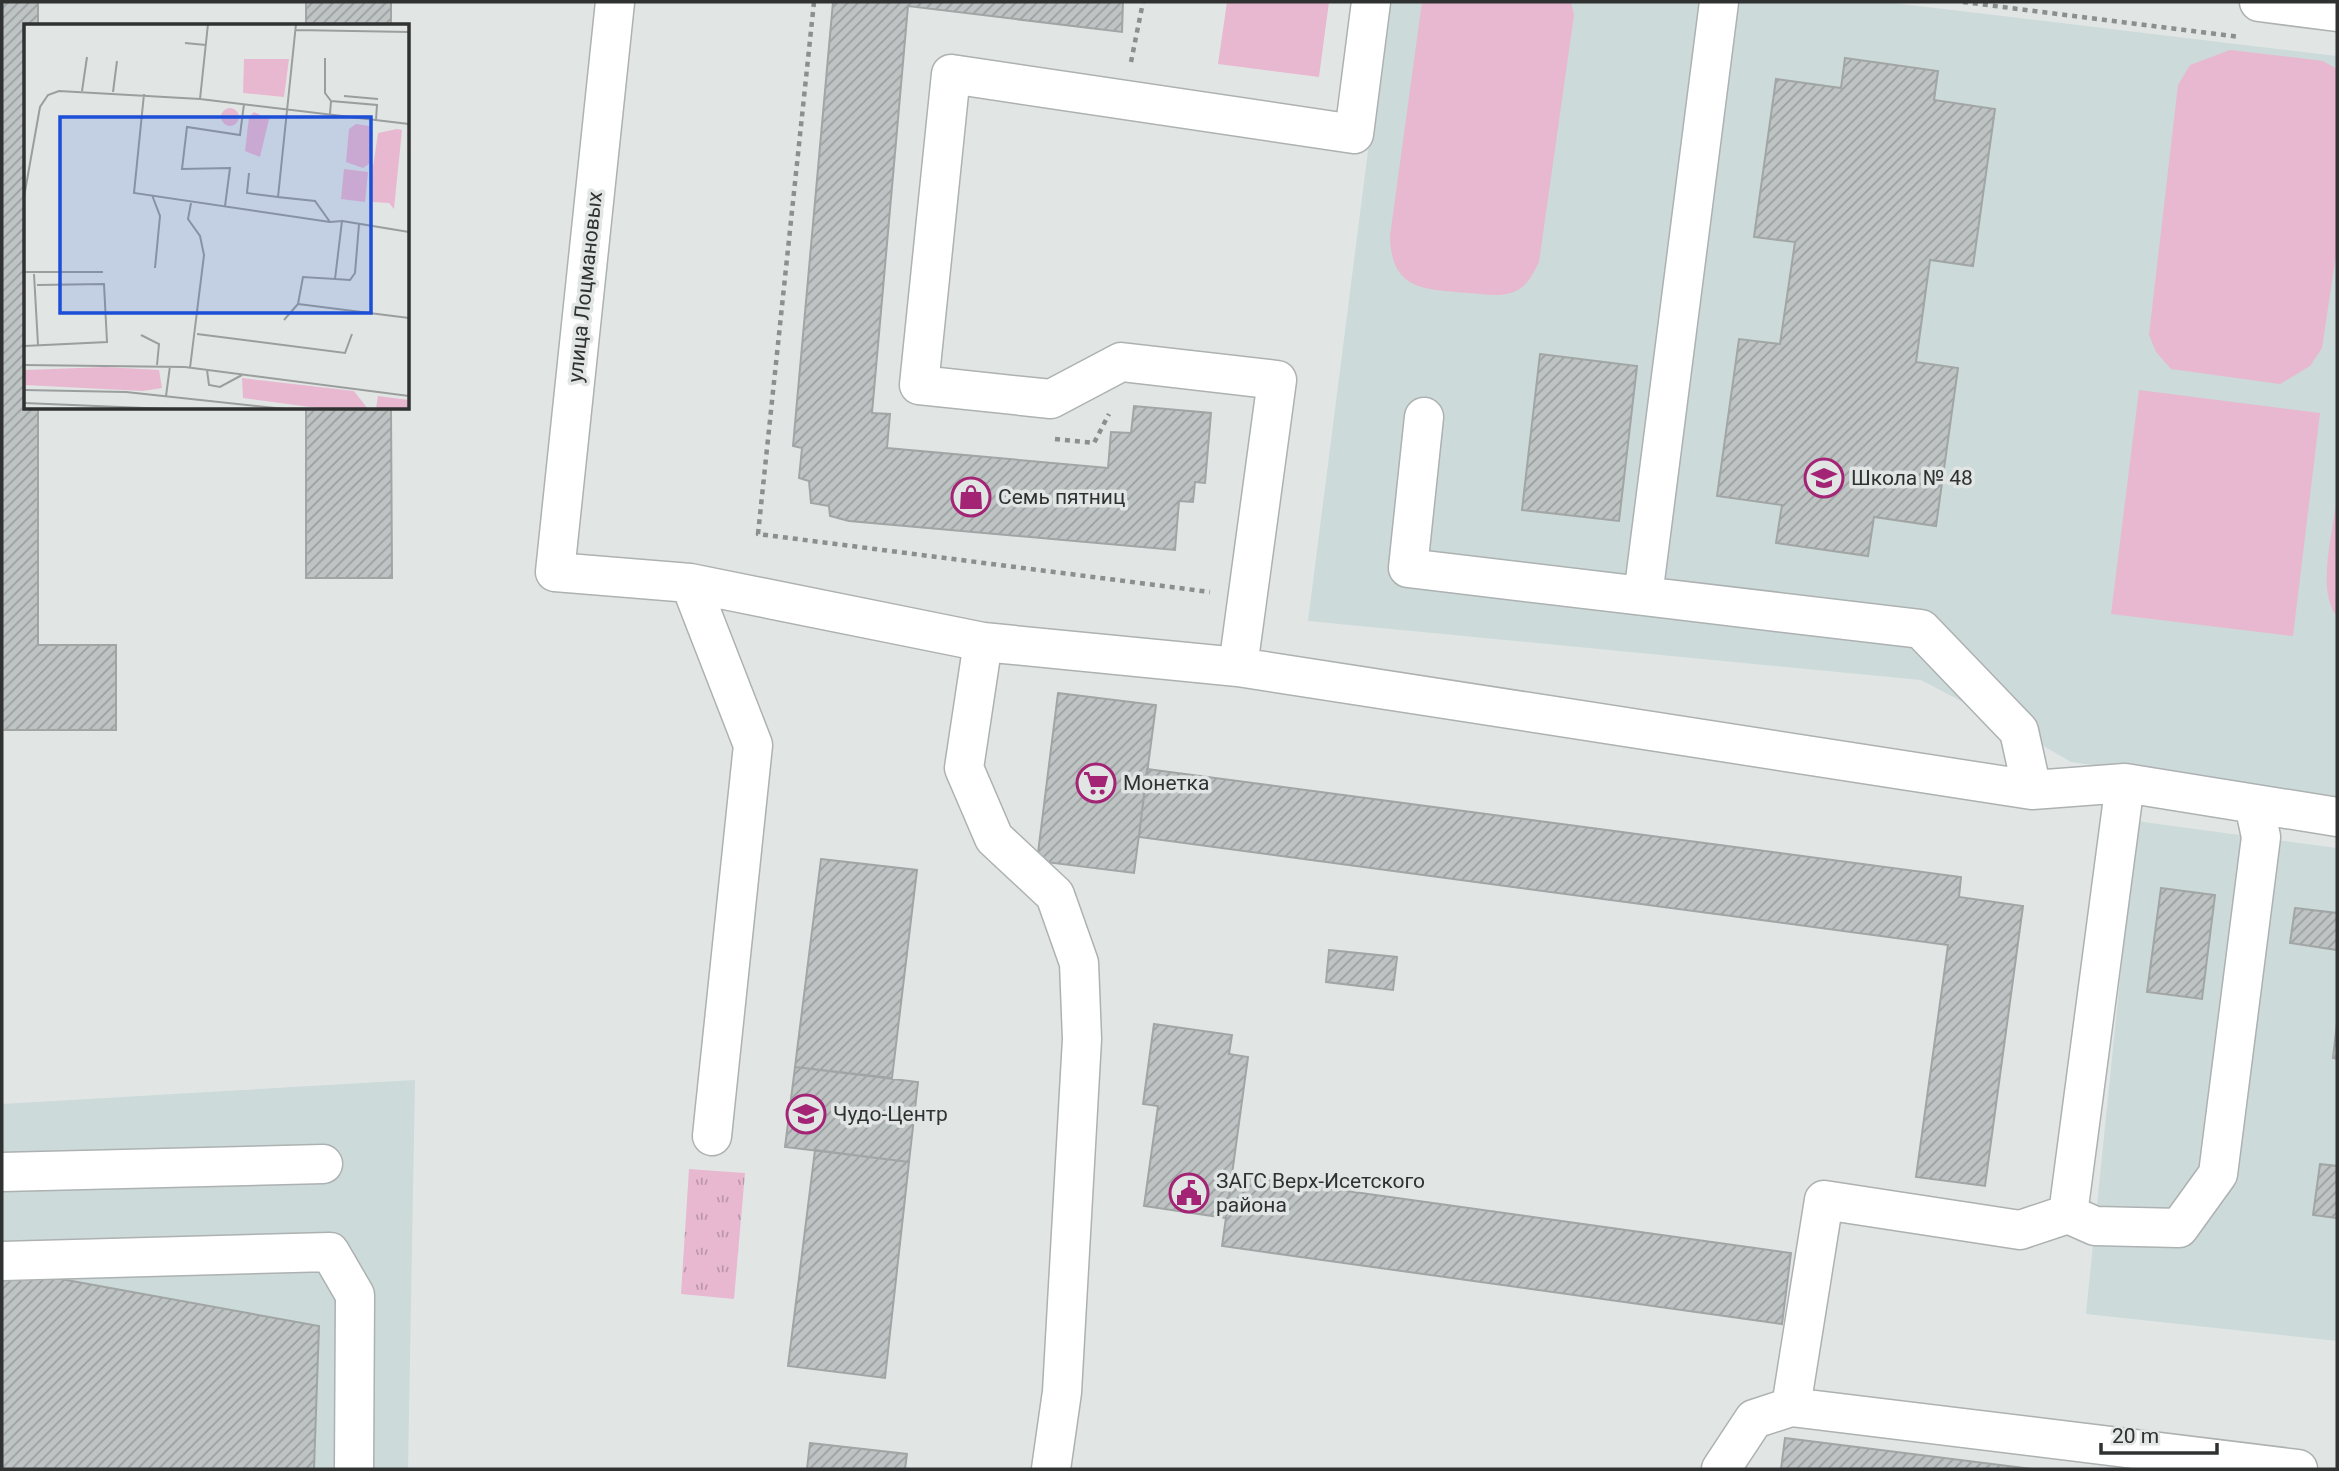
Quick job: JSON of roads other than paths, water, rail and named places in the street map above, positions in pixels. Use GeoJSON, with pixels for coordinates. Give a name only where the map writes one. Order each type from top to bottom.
{"type":"FeatureCollection","features":[{"type":"Feature","properties":{"kind":"street","name":"улица Лоцмановых"},"geometry":{"type":"LineString","coordinates":[[615,2],[555,572],[690,583]]}},
{"type":"Feature","properties":{"kind":"street"},"geometry":{"type":"LineString","coordinates":[[1238,667],[1278,380],[1121,362],[1051,399],[919,385],[951,74],[1354,134],[1371,2]]}},
{"type":"Feature","properties":{"kind":"street"},"geometry":{"type":"LineString","coordinates":[[1643,596],[1719,2]]}},
{"type":"Feature","properties":{"kind":"street"},"geometry":{"type":"LineString","coordinates":[[2259,2],[2337,12]]}},
{"type":"Feature","properties":{"kind":"street"},"geometry":{"type":"LineString","coordinates":[[1424,417],[1408,568],[1922,629],[2018,731],[2032,790]]}},
{"type":"Feature","properties":{"kind":"street"},"geometry":{"type":"LineString","coordinates":[[690,583],[983,642],[1238,667],[2032,790],[2126,783],[2337,817]]}},
{"type":"Feature","properties":{"kind":"street"},"geometry":{"type":"LineString","coordinates":[[690,583],[753,745],[712,1136]]}},
{"type":"Feature","properties":{"kind":"street"},"geometry":{"type":"LineString","coordinates":[[983,642],[964,768],[994,838],[1055,895],[1079,963],[1082,1039],[1062,1392],[1051,1469]]}},
{"type":"Feature","properties":{"kind":"street"},"geometry":{"type":"LineString","coordinates":[[2068,1214],[2126,783]]}},
{"type":"Feature","properties":{"kind":"street"},"geometry":{"type":"LineString","coordinates":[[1791,1406],[1824,1200],[2020,1230],[2068,1214],[2095,1226],[2179,1227],[2218,1174],[2261,837],[2254,804]]}},
{"type":"Feature","properties":{"kind":"street"},"geometry":{"type":"LineString","coordinates":[[2,1172],[323,1164]]}},
{"type":"Feature","properties":{"kind":"street"},"geometry":{"type":"LineString","coordinates":[[2,1261],[330,1252],[355,1295],[354,1469]]}},
{"type":"Feature","properties":{"kind":"street"},"geometry":{"type":"LineString","coordinates":[[1721,1469],[1754,1419],[1791,1406],[2298,1469]]}},
{"type":"Feature","properties":{"kind":"place","name":"Школа № 48"},"geometry":{"type":"Point","coordinates":[1824,478]}},
{"type":"Feature","properties":{"kind":"place","name":"Семь пятниц"},"geometry":{"type":"Point","coordinates":[971,497]}},
{"type":"Feature","properties":{"kind":"place","name":"Монетка"},"geometry":{"type":"Point","coordinates":[1096,783]}},
{"type":"Feature","properties":{"kind":"place","name":"Чудо-Центр"},"geometry":{"type":"Point","coordinates":[806,1114]}},
{"type":"Feature","properties":{"kind":"place","name":"ЗАГС Верх-Исетского района"},"geometry":{"type":"Point","coordinates":[1189,1193]}}]}
